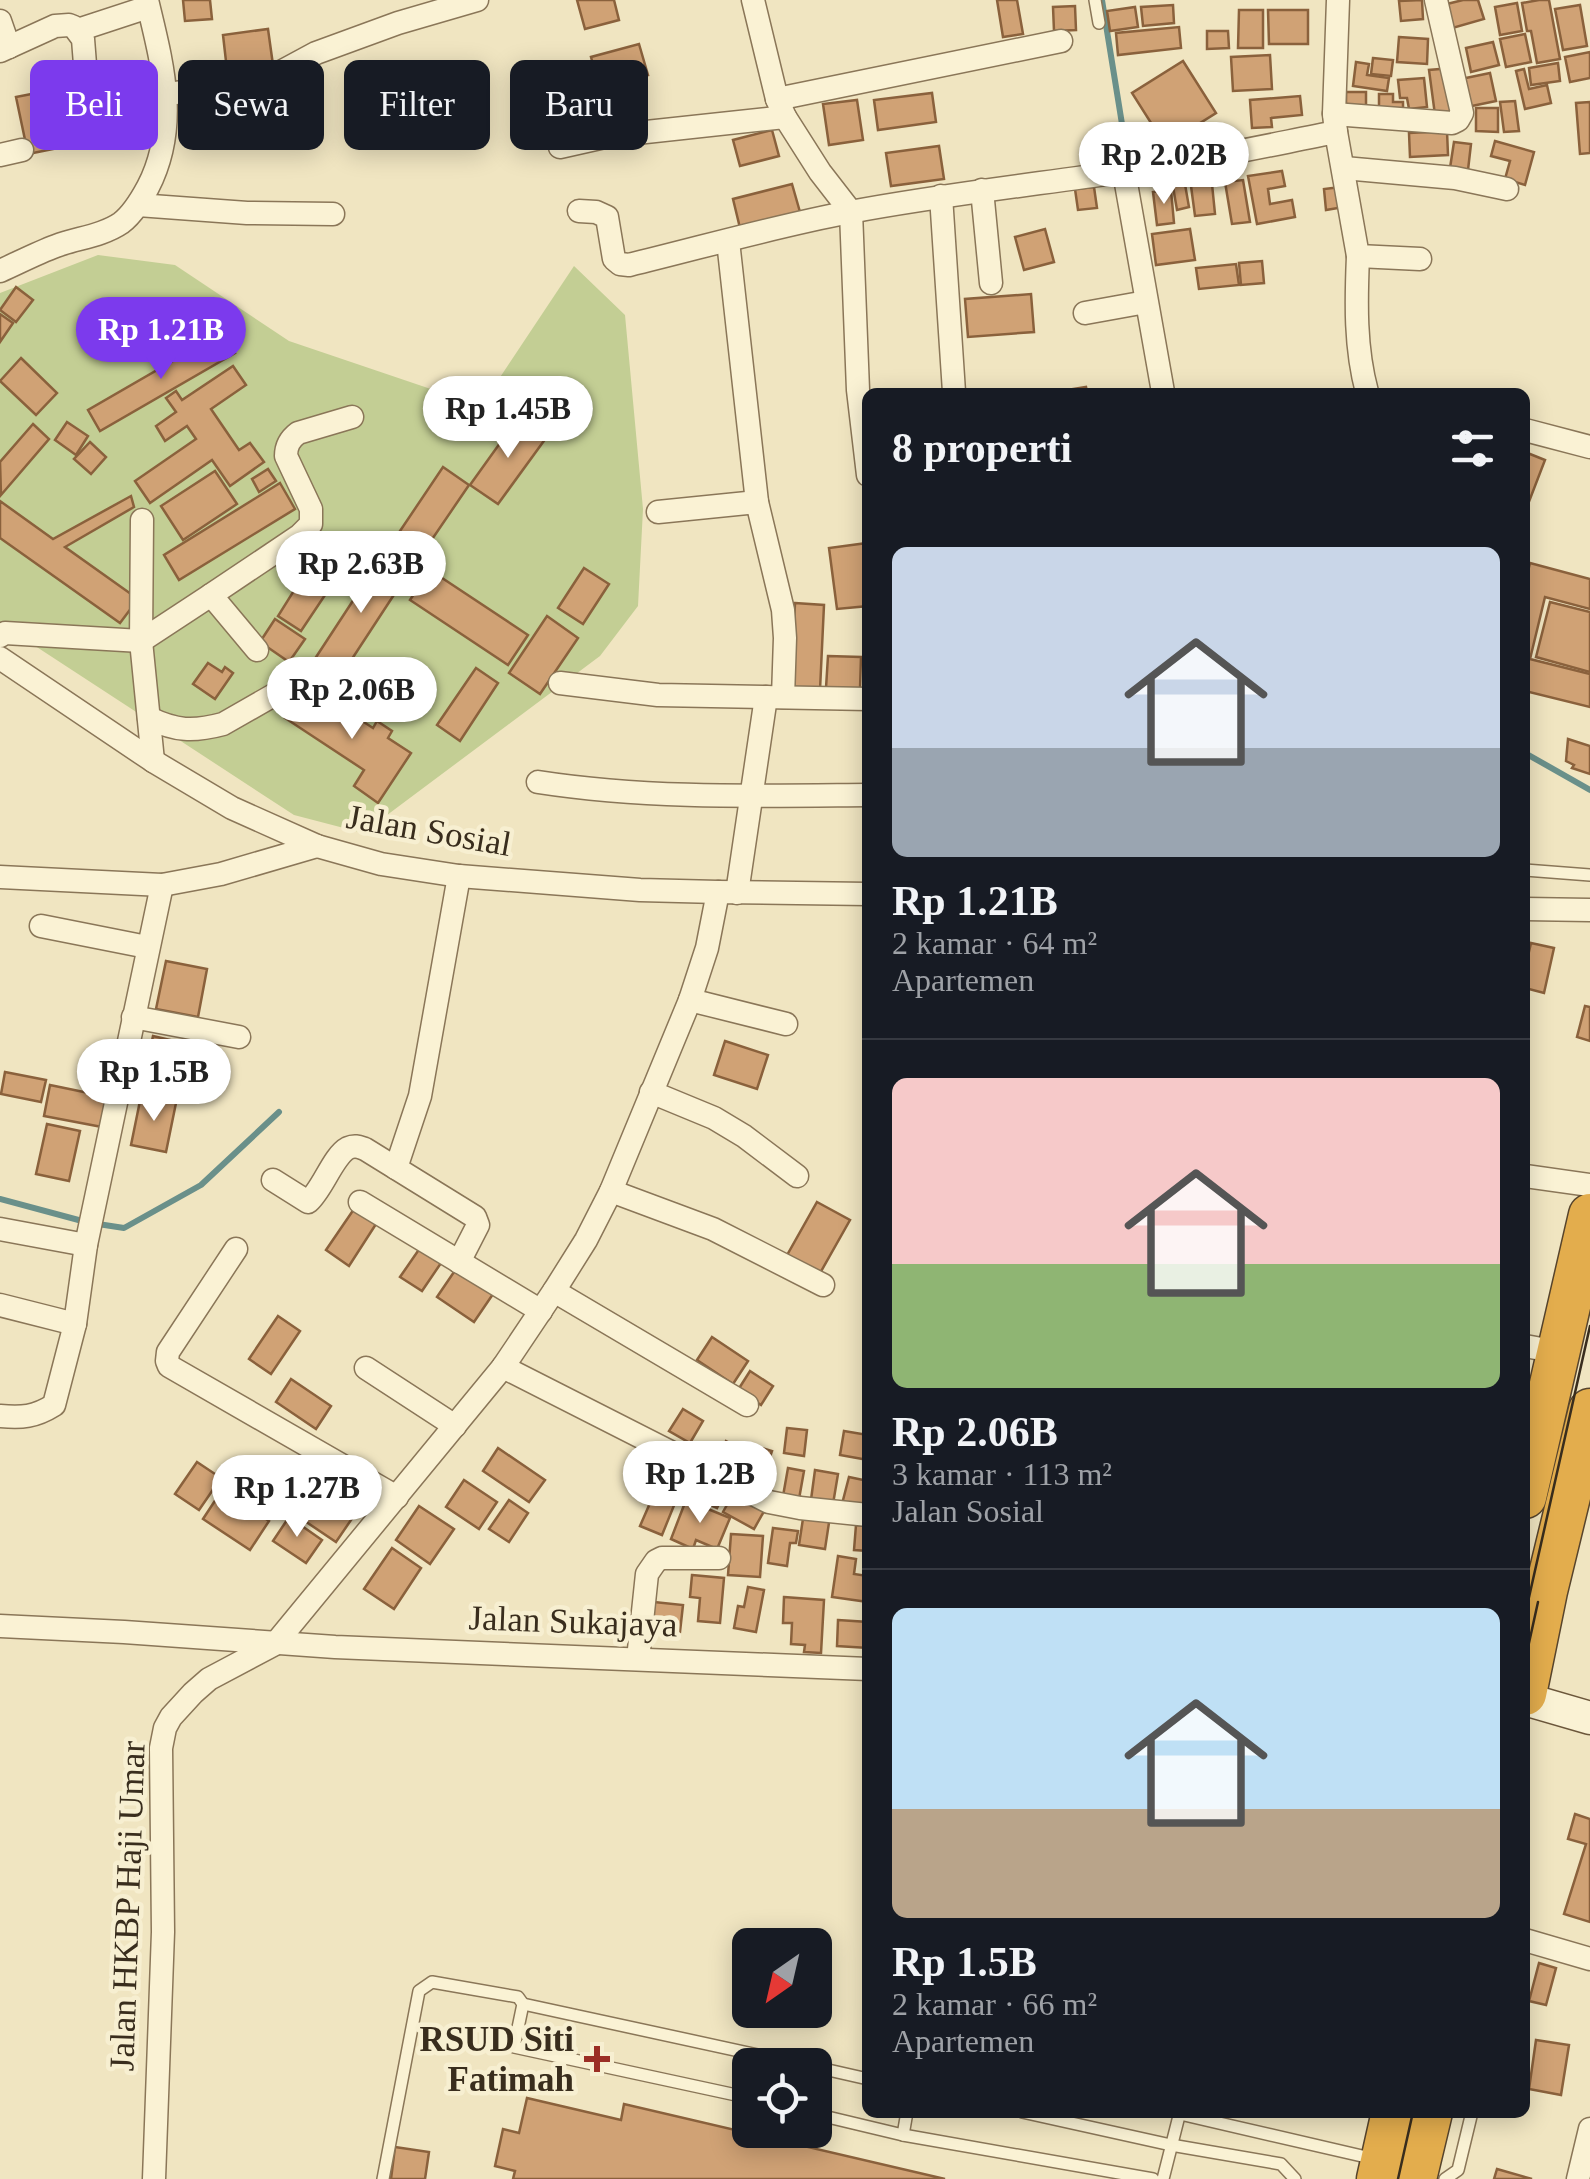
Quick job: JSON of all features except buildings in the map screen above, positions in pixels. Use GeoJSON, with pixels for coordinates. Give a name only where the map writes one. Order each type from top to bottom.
{"type":"FeatureCollection","features":[{"type":"Feature","properties":{"kind":"highway"},"geometry":{"type":"LineString","coordinates":[[1530,1453],[1542,1349],[1590,1215]]}},
{"type":"Feature","properties":{"kind":"highway"},"geometry":{"type":"LineString","coordinates":[[1530,1671],[1546,1591],[1587,1433]]}},
{"type":"Feature","properties":{"kind":"highway"},"geometry":{"type":"LineString","coordinates":[[1392,2173],[1400,2118]]}},
{"type":"Feature","properties":{"kind":"street"},"geometry":{"type":"LineString","coordinates":[[168,94],[266,80],[316,54],[398,23],[476,0]]}},
{"type":"Feature","properties":{"kind":"street"},"geometry":{"type":"LineString","coordinates":[[753,0],[781,108],[820,172],[851,212],[862,424]]}},
{"type":"Feature","properties":{"kind":"street"},"geometry":{"type":"LineString","coordinates":[[1338,0],[1335,123],[1358,256],[1358,327],[1366,388]]}},
{"type":"Feature","properties":{"kind":"street"},"geometry":{"type":"LineString","coordinates":[[579,211],[608,217],[612,254],[624,265],[851,212],[1124,172],[1335,123],[1452,123],[1462,113],[1436,0]]}},
{"type":"Feature","properties":{"kind":"street"},"geometry":{"type":"LineString","coordinates":[[0,271],[124,221],[138,205],[160,160],[168,94],[148,4],[78,30]]}},
{"type":"Feature","properties":{"kind":"street"},"geometry":{"type":"LineString","coordinates":[[0,22],[5,49],[55,26],[69,25],[78,30],[83,40],[84,60]]}},
{"type":"Feature","properties":{"kind":"street"},"geometry":{"type":"LineString","coordinates":[[648,130],[781,108],[1061,41]]}},
{"type":"Feature","properties":{"kind":"street"},"geometry":{"type":"LineString","coordinates":[[1344,168],[1455,178],[1507,189]]}},
{"type":"Feature","properties":{"kind":"street"},"geometry":{"type":"LineString","coordinates":[[1124,172],[1162,388]]}},
{"type":"Feature","properties":{"kind":"street"},"geometry":{"type":"LineString","coordinates":[[982,190],[998,286]]}},
{"type":"Feature","properties":{"kind":"street"},"geometry":{"type":"LineString","coordinates":[[941,196],[954,388]]}},
{"type":"Feature","properties":{"kind":"street"},"geometry":{"type":"LineString","coordinates":[[138,205],[247,214],[332,214]]}},
{"type":"Feature","properties":{"kind":"street"},"geometry":{"type":"LineString","coordinates":[[728,241],[756,502],[783,610],[785,638],[775,697],[728,893],[862,894]]}},
{"type":"Feature","properties":{"kind":"street"},"geometry":{"type":"LineString","coordinates":[[1358,256],[1420,259]]}},
{"type":"Feature","properties":{"kind":"street"},"geometry":{"type":"LineString","coordinates":[[1084,314],[1146,302]]}},
{"type":"Feature","properties":{"kind":"street"},"geometry":{"type":"LineString","coordinates":[[0,636],[5,632],[141,641],[299,536],[311,524],[311,509],[286,456],[286,446],[298,433],[352,418]]}},
{"type":"Feature","properties":{"kind":"street"},"geometry":{"type":"LineString","coordinates":[[1530,431],[1590,446]]}},
{"type":"Feature","properties":{"kind":"street"},"geometry":{"type":"LineString","coordinates":[[658,512],[756,502]]}},
{"type":"Feature","properties":{"kind":"street"},"geometry":{"type":"LineString","coordinates":[[142,520],[141,641],[153,761]]}},
{"type":"Feature","properties":{"kind":"street"},"geometry":{"type":"LineString","coordinates":[[211,595],[257,650]]}},
{"type":"Feature","properties":{"kind":"street","name":"Jalan Sosial"},"geometry":{"type":"LineString","coordinates":[[0,658],[153,761],[232,808],[317,846],[382,864],[459,876],[728,893]]}},
{"type":"Feature","properties":{"kind":"street"},"geometry":{"type":"LineString","coordinates":[[150,718],[184,730],[223,724],[300,680]]}},
{"type":"Feature","properties":{"kind":"street"},"geometry":{"type":"LineString","coordinates":[[560,683],[658,696],[862,699]]}},
{"type":"Feature","properties":{"kind":"street"},"geometry":{"type":"LineString","coordinates":[[538,782],[596,791],[862,795]]}},
{"type":"Feature","properties":{"kind":"street"},"geometry":{"type":"LineString","coordinates":[[0,878],[162,884],[221,874],[317,846]]}},
{"type":"Feature","properties":{"kind":"street"},"geometry":{"type":"LineString","coordinates":[[396,1168],[420,1096],[459,876]]}},
{"type":"Feature","properties":{"kind":"street"},"geometry":{"type":"LineString","coordinates":[[0,1416],[22,1418],[40,1414],[54,1405],[74,1324],[86,1246],[162,884]]}},
{"type":"Feature","properties":{"kind":"street","name":"Jalan HKBP Haji Umar"},"geometry":{"type":"LineString","coordinates":[[154,2179],[163,1932],[162,1738],[171,1717],[200,1686],[275,1644],[503,1368],[586,1240],[611,1191],[690,1000],[728,893]]}},
{"type":"Feature","properties":{"kind":"street"},"geometry":{"type":"LineString","coordinates":[[1530,909],[1590,910]]}},
{"type":"Feature","properties":{"kind":"street"},"geometry":{"type":"LineString","coordinates":[[40,926],[148,948]]}},
{"type":"Feature","properties":{"kind":"street"},"geometry":{"type":"LineString","coordinates":[[690,1000],[786,1024]]}},
{"type":"Feature","properties":{"kind":"street"},"geometry":{"type":"LineString","coordinates":[[133,1017],[239,1037]]}},
{"type":"Feature","properties":{"kind":"street"},"geometry":{"type":"LineString","coordinates":[[651,1092],[714,1118],[797,1176]]}},
{"type":"Feature","properties":{"kind":"street"},"geometry":{"type":"LineString","coordinates":[[273,1180],[308,1202],[344,1152],[353,1147],[365,1149],[475,1217],[478,1225],[459,1262]]}},
{"type":"Feature","properties":{"kind":"street"},"geometry":{"type":"LineString","coordinates":[[1530,1177],[1590,1185]]}},
{"type":"Feature","properties":{"kind":"street"},"geometry":{"type":"LineString","coordinates":[[611,1191],[713,1228],[823,1285]]}},
{"type":"Feature","properties":{"kind":"street"},"geometry":{"type":"LineString","coordinates":[[360,1202],[459,1262],[547,1301],[747,1405]]}},
{"type":"Feature","properties":{"kind":"street"},"geometry":{"type":"LineString","coordinates":[[0,1229],[86,1246]]}},
{"type":"Feature","properties":{"kind":"street"},"geometry":{"type":"LineString","coordinates":[[236,1248],[168,1352],[168,1366],[397,1497]]}},
{"type":"Feature","properties":{"kind":"street"},"geometry":{"type":"LineString","coordinates":[[0,1306],[74,1324]]}},
{"type":"Feature","properties":{"kind":"street"},"geometry":{"type":"LineString","coordinates":[[366,1368],[455,1426]]}},
{"type":"Feature","properties":{"kind":"street"},"geometry":{"type":"LineString","coordinates":[[503,1368],[769,1502],[862,1514]]}},
{"type":"Feature","properties":{"kind":"street"},"geometry":{"type":"LineString","coordinates":[[638,1659],[651,1567],[662,1558],[719,1558]]}},
{"type":"Feature","properties":{"kind":"street","name":"Jalan Sukajaya"},"geometry":{"type":"LineString","coordinates":[[0,1626],[275,1644],[862,1669]]}},
{"type":"Feature","properties":{"kind":"street"},"geometry":{"type":"LineString","coordinates":[[1530,1698],[1590,1718]]}},
{"type":"Feature","properties":{"kind":"street"},"geometry":{"type":"LineString","coordinates":[[1530,1941],[1590,1959]]}},
{"type":"Feature","properties":{"kind":"street"},"geometry":{"type":"LineString","coordinates":[[1578,2179],[1590,2129]]}},
{"type":"Feature","properties":{"kind":"lane"},"geometry":{"type":"LineString","coordinates":[[1094,0],[1099,24]]}},
{"type":"Feature","properties":{"kind":"lane"},"geometry":{"type":"LineString","coordinates":[[1530,870],[1590,875]]}},
{"type":"Feature","properties":{"kind":"lane"},"geometry":{"type":"LineString","coordinates":[[383,2179],[419,1991],[432,1982],[518,1996],[523,2004],[514,2048],[732,2094]]}},
{"type":"Feature","properties":{"kind":"lane"},"geometry":{"type":"LineString","coordinates":[[523,2004],[732,2052]]}},
{"type":"Feature","properties":{"kind":"lane"},"geometry":{"type":"LineString","coordinates":[[832,2071],[862,2078]]}},
{"type":"Feature","properties":{"kind":"lane"},"geometry":{"type":"LineString","coordinates":[[832,2118],[902,2135],[1152,2179]]}},
{"type":"Feature","properties":{"kind":"lane"},"geometry":{"type":"LineString","coordinates":[[902,2135],[906,2118]]}},
{"type":"Feature","properties":{"kind":"lane"},"geometry":{"type":"LineString","coordinates":[[1050,2118],[1280,2164],[1295,2179]]}},
{"type":"Feature","properties":{"kind":"lane"},"geometry":{"type":"LineString","coordinates":[[1162,2179],[1179,2118]]}},
{"type":"Feature","properties":{"kind":"lane"},"geometry":{"type":"LineString","coordinates":[[1198,2118],[1392,2173]]}},
{"type":"Feature","properties":{"kind":"lane"},"geometry":{"type":"LineString","coordinates":[[1445,2179],[1458,2170],[1471,2118]]}},
{"type":"Feature","properties":{"kind":"green space"},"geometry":{"type":"Polygon","coordinates":[[[98,255],[175,265],[289,341],[481,406],[574,266],[625,315],[643,509],[638,606],[600,656],[363,833],[294,815],[0,623],[0,293],[98,255]]]}},
{"type":"Feature","properties":{"kind":"waterway"},"geometry":{"type":"LineString","coordinates":[[1102,0],[1127,155]]}},
{"type":"Feature","properties":{"kind":"waterway"},"geometry":{"type":"LineString","coordinates":[[1530,756],[1590,790]]}},
{"type":"Feature","properties":{"kind":"waterway"},"geometry":{"type":"LineString","coordinates":[[98,1224],[124,1228],[201,1185],[279,1112]]}},
{"type":"Feature","properties":{"kind":"waterway"},"geometry":{"type":"LineString","coordinates":[[0,1199],[86,1222]]}},
{"type":"Feature","properties":{"kind":"tram line"},"geometry":{"type":"LineString","coordinates":[[1530,1593],[1590,1326]]}},
{"type":"Feature","properties":{"kind":"tram line"},"geometry":{"type":"LineString","coordinates":[[1530,1638],[1538,1602]]}},
{"type":"Feature","properties":{"kind":"tram line"},"geometry":{"type":"LineString","coordinates":[[1398,2179],[1412,2118]]}},
{"type":"Feature","properties":{"kind":"place","name":"RSUD Siti Fatimah"},"geometry":{"type":"Point","coordinates":[597,2059]}}]}
